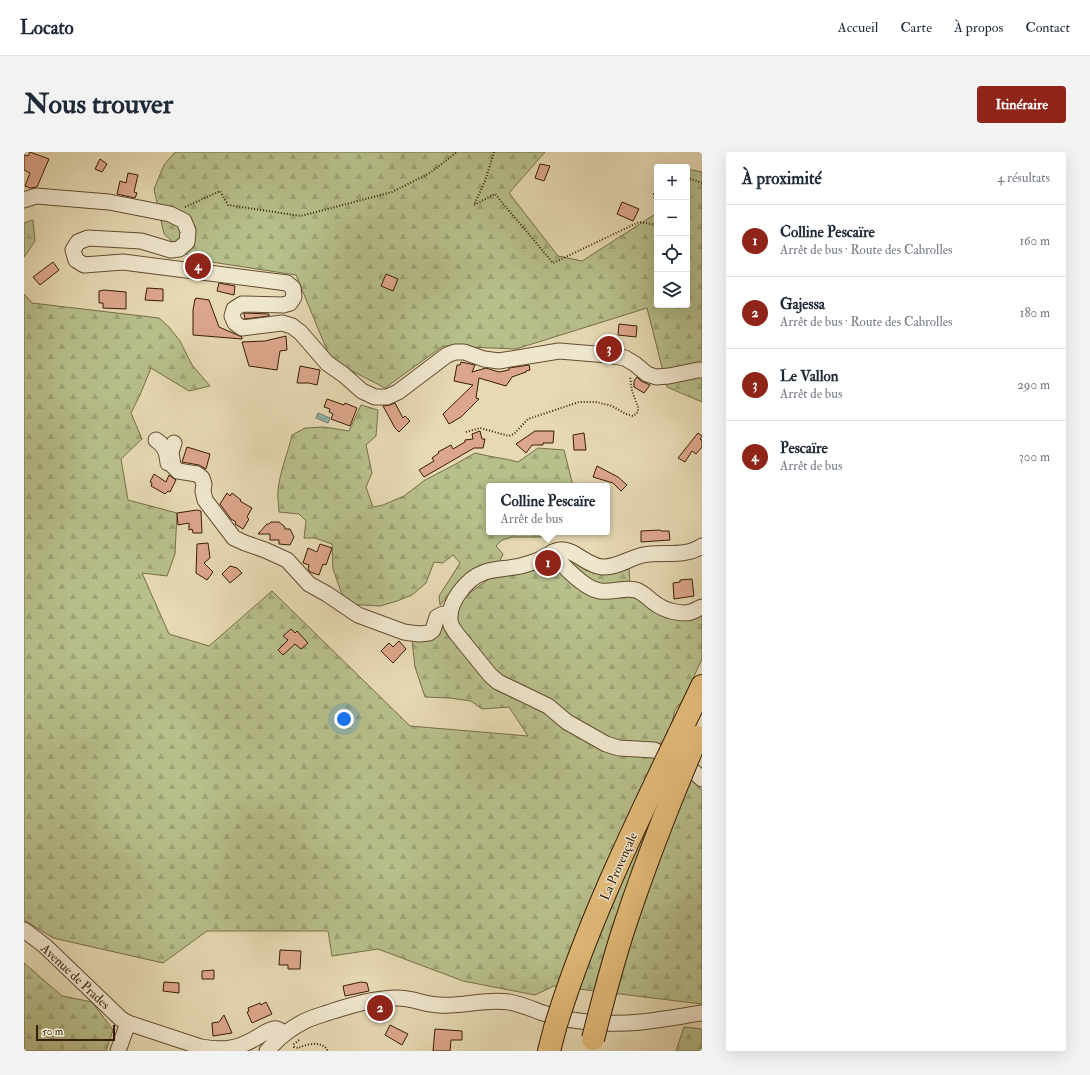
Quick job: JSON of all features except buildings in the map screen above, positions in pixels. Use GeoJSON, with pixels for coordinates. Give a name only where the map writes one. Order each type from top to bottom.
{"type":"FeatureCollection","features":[{"type":"Feature","properties":{"kind":"highway","name":"La Provençale"},"geometry":{"type":"LineString","coordinates":[[591,1045],[625,922],[693,733],[702,686]]}},
{"type":"Feature","properties":{"kind":"highway","name":"La Provençale"},"geometry":{"type":"LineString","coordinates":[[549,1051],[555,1028],[576,966],[596,914],[625,849],[693,733]]}},
{"type":"Feature","properties":{"kind":"street"},"geometry":{"type":"LineString","coordinates":[[24,200],[36,196],[109,202],[170,214],[184,221],[188,231],[187,242],[179,249],[171,250],[141,241],[88,238],[78,242],[73,250],[76,260],[84,266],[123,262],[287,283],[293,288],[294,297],[290,303],[283,305],[242,304],[234,309],[232,316],[235,323],[242,328],[282,323],[292,326],[327,363],[344,375],[362,391],[375,397],[387,397],[398,392],[447,355],[455,352],[464,352],[484,359],[499,361],[559,352],[608,355],[625,358],[647,374],[656,377],[702,370]]}},
{"type":"Feature","properties":{"kind":"street"},"geometry":{"type":"LineString","coordinates":[[156,440],[166,450],[168,465],[170,467],[173,466],[178,471],[197,474],[202,478],[204,484],[202,491],[205,500],[234,538],[287,560],[309,584],[358,615],[404,632],[418,634],[429,633],[432,630],[437,617],[443,614],[450,614]]}},
{"type":"Feature","properties":{"kind":"street"},"geometry":{"type":"LineString","coordinates":[[173,466],[172,452],[174,443]]}},
{"type":"Feature","properties":{"kind":"street"},"geometry":{"type":"LineString","coordinates":[[702,546],[697,550],[684,554],[654,553],[612,566],[602,567],[592,565],[569,551],[561,550],[553,552],[542,559],[524,565],[485,572],[474,577],[462,589],[452,604],[450,614],[451,625],[490,675],[498,682],[548,706],[566,722],[606,744],[619,748],[654,750],[674,759],[692,770],[702,779]]}},
{"type":"Feature","properties":{"kind":"street"},"geometry":{"type":"LineString","coordinates":[[553,552],[558,560],[570,572],[589,587],[599,591],[624,589],[642,592],[658,605],[673,612],[690,612],[702,607]]}},
{"type":"Feature","properties":{"kind":"street","name":"Avenue de Prades"},"geometry":{"type":"LineString","coordinates":[[24,930],[45,946],[121,1019],[128,1023],[213,1050],[227,1049],[244,1045],[272,1029],[279,1029],[284,1034]]}},
{"type":"Feature","properties":{"kind":"street"},"geometry":{"type":"LineString","coordinates":[[267,1051],[284,1034],[304,1022],[349,1006],[365,1002],[397,998],[410,998],[439,1005],[507,1002],[524,1005],[562,1018],[603,1023],[650,1021],[702,1013]]}},
{"type":"Feature","properties":{"kind":"street"},"geometry":{"type":"LineString","coordinates":[[118,1051],[128,1023]]}},
{"type":"Feature","properties":{"kind":"path"},"geometry":{"type":"LineString","coordinates":[[170,214],[220,191],[228,205],[301,216],[392,192],[430,173],[457,152]]}},
{"type":"Feature","properties":{"kind":"path"},"geometry":{"type":"LineString","coordinates":[[494,152],[485,181],[474,206],[494,194],[553,263],[639,222],[654,224]]}},
{"type":"Feature","properties":{"kind":"path"},"geometry":{"type":"LineString","coordinates":[[690,179],[702,183]]}},
{"type":"Feature","properties":{"kind":"path"},"geometry":{"type":"LineString","coordinates":[[466,432],[480,428],[509,436],[514,434],[528,419],[579,402],[596,402],[612,406],[626,414],[633,416],[638,412],[638,407],[632,391],[630,376],[635,364]]}},
{"type":"Feature","properties":{"kind":"path"},"geometry":{"type":"LineString","coordinates":[[298,1048],[305,1045],[318,1044],[326,1048],[328,1051]]}},
{"type":"Feature","properties":{"kind":"green space"},"geometry":{"type":"Polygon","coordinates":[[[175,152],[545,152],[509,193],[558,256],[582,261],[654,215],[654,308],[690,308],[690,170],[702,172],[702,402],[667,387],[647,308],[516,349],[443,346],[385,388],[331,360],[296,275],[192,259],[164,234],[154,189],[164,165],[175,152]]]}},
{"type":"Feature","properties":{"kind":"green space"},"geometry":{"type":"Polygon","coordinates":[[[33,220],[35,241],[24,257],[24,223],[33,220]]]}},
{"type":"Feature","properties":{"kind":"green space"},"geometry":{"type":"Polygon","coordinates":[[[24,294],[32,303],[159,318],[169,327],[180,341],[192,365],[210,386],[189,391],[151,368],[131,413],[142,439],[121,459],[128,500],[177,513],[175,554],[167,576],[142,573],[169,634],[209,646],[272,591],[410,726],[528,736],[509,707],[482,709],[471,701],[425,697],[415,667],[412,640],[440,627],[464,597],[489,579],[523,573],[572,561],[600,572],[629,568],[631,596],[702,611],[702,659],[683,700],[675,710],[669,732],[663,741],[656,746],[702,790],[702,1004],[554,986],[535,995],[463,981],[378,949],[332,956],[328,931],[207,931],[163,963],[53,938],[24,920],[24,294]]]}},
{"type":"Feature","properties":{"kind":"green space"},"geometry":{"type":"Polygon","coordinates":[[[361,405],[378,410],[376,436],[366,445],[372,473],[366,487],[373,507],[383,505],[404,496],[425,480],[475,453],[518,462],[538,448],[564,450],[572,483],[486,483],[486,535],[547,535],[543,537],[512,537],[502,540],[496,546],[503,554],[498,565],[466,576],[440,605],[439,596],[460,563],[453,555],[443,563],[434,562],[426,583],[412,595],[380,606],[347,604],[333,569],[332,544],[315,538],[304,538],[306,521],[299,514],[279,512],[278,492],[280,476],[292,435],[305,428],[324,427],[349,431],[361,405]]]}},
{"type":"Feature","properties":{"kind":"green space"},"geometry":{"type":"Polygon","coordinates":[[[24,963],[62,996],[92,1002],[113,1030],[106,1051],[24,1051],[24,963]]]}},
{"type":"Feature","properties":{"kind":"green space"},"geometry":{"type":"Polygon","coordinates":[[[684,1027],[702,1029],[702,1051],[676,1051],[684,1027]]]}},
{"type":"Feature","properties":{"kind":"water"},"geometry":{"type":"Polygon","coordinates":[[[318,413],[330,418],[328,423],[316,418],[318,413]]]}},
{"type":"Feature","properties":{"kind":"place","name":"Pescaïre"},"geometry":{"type":"Point","coordinates":[198,266]}},
{"type":"Feature","properties":{"kind":"place","name":"Le Vallon"},"geometry":{"type":"Point","coordinates":[609,349]}},
{"type":"Feature","properties":{"kind":"place","name":"Colline Pescaïre"},"geometry":{"type":"Point","coordinates":[548,563]}},
{"type":"Feature","properties":{"kind":"place","name":"Gajessa"},"geometry":{"type":"Point","coordinates":[380,1008]}}]}
